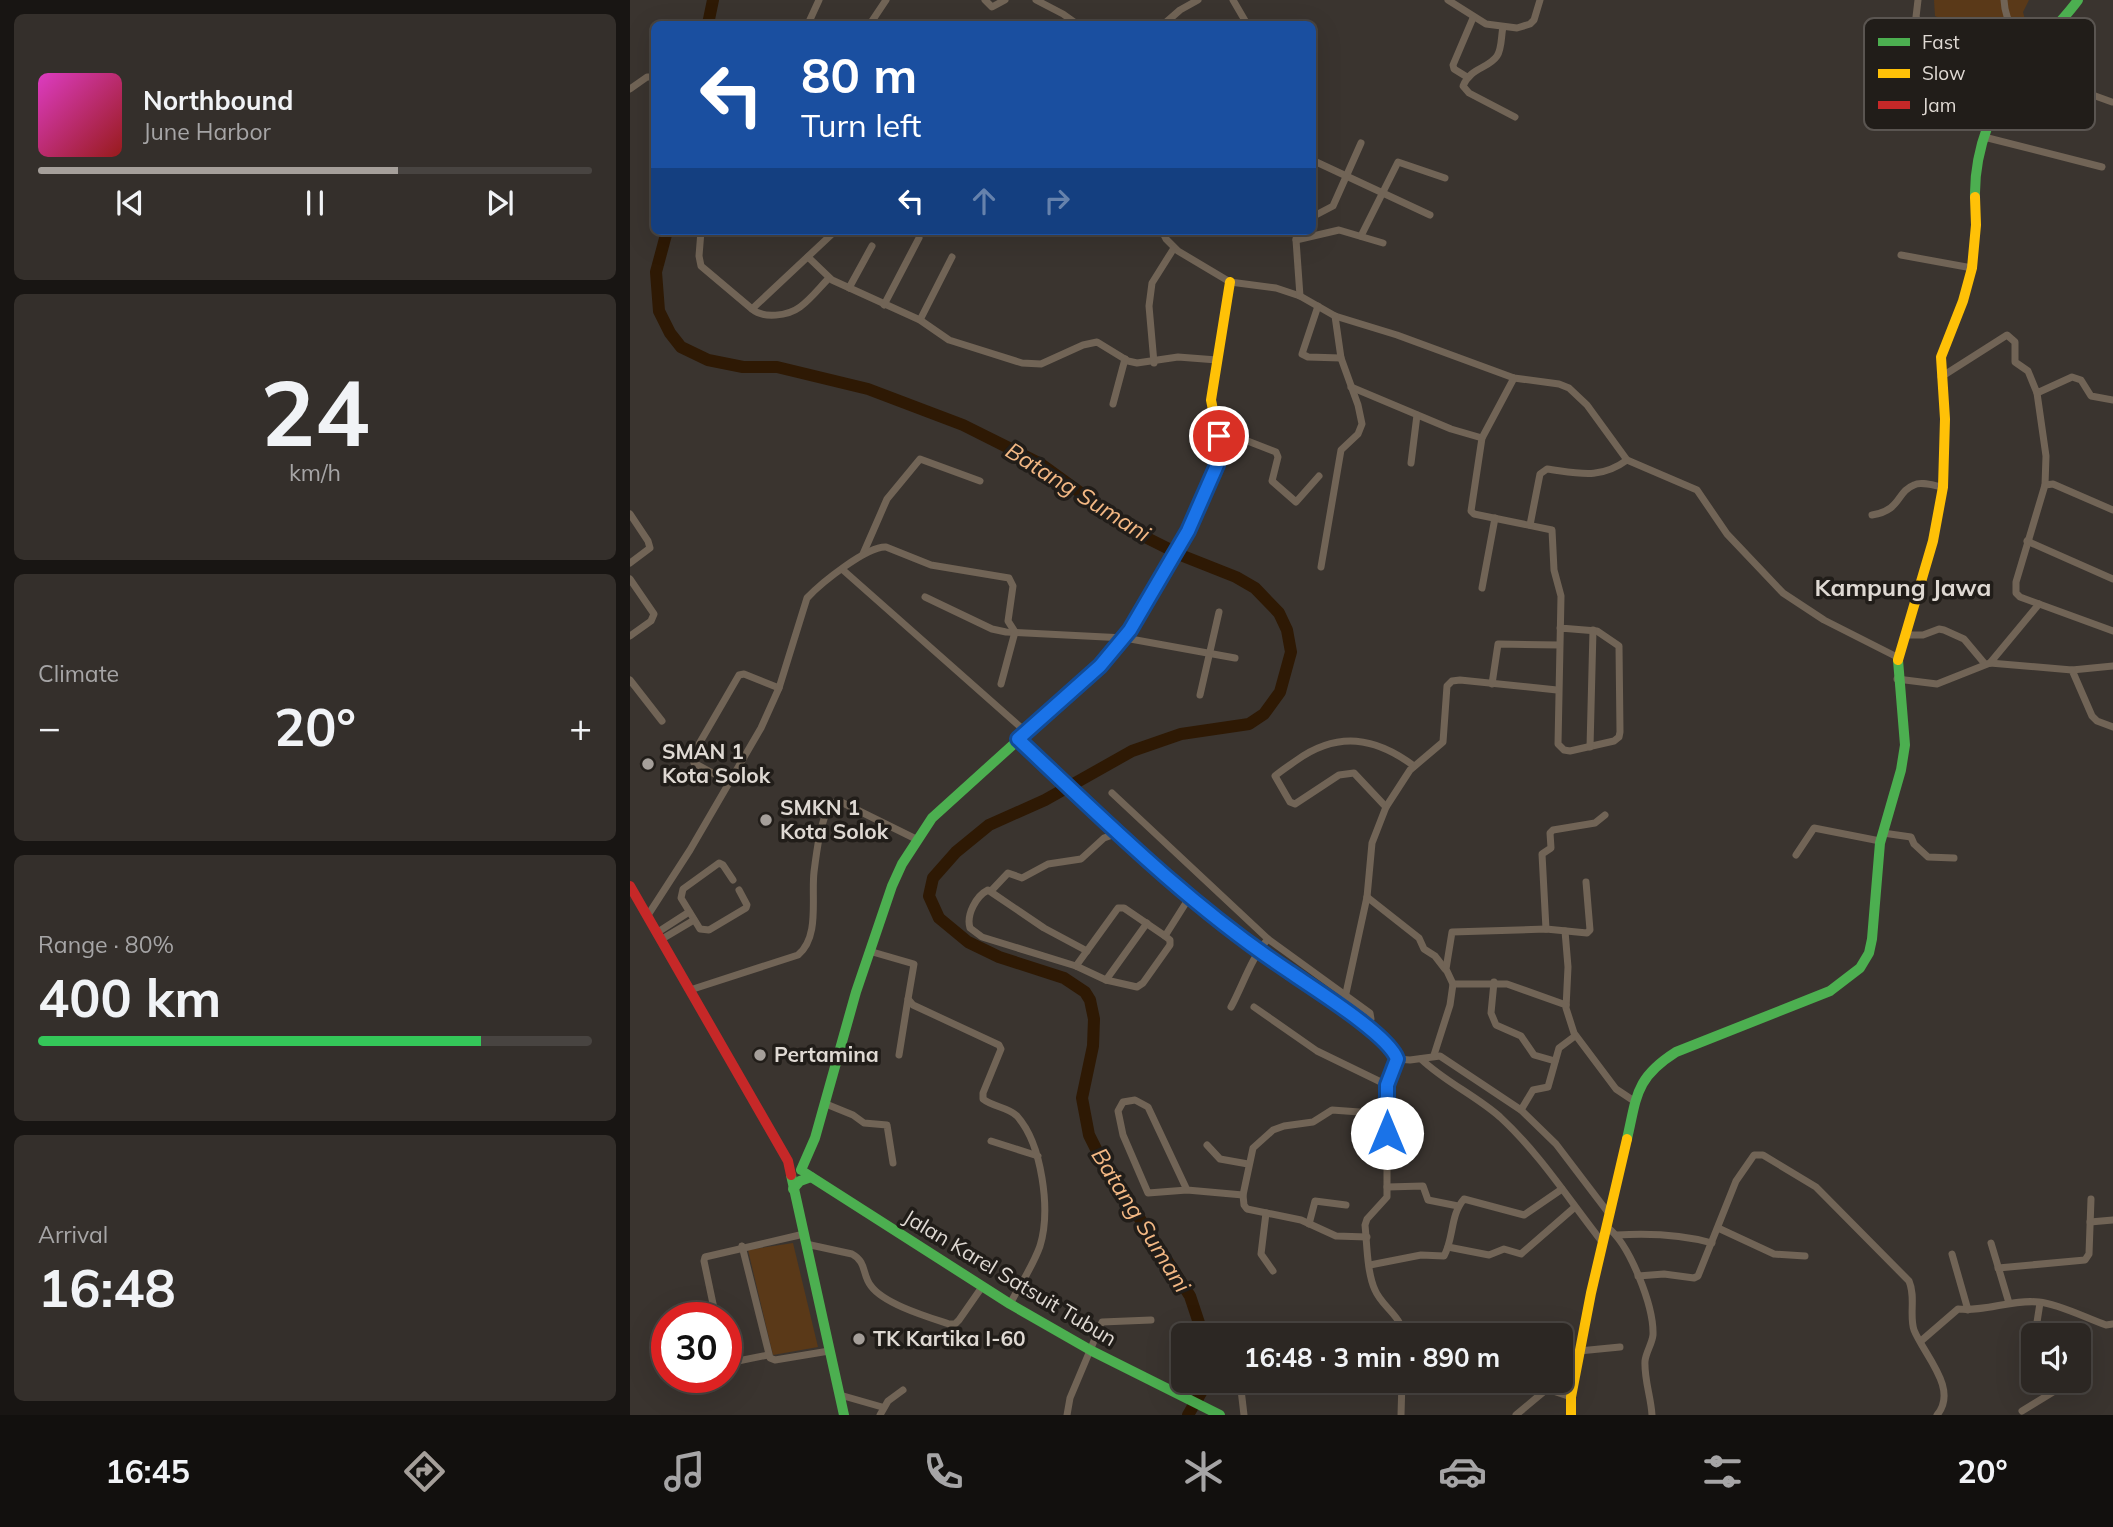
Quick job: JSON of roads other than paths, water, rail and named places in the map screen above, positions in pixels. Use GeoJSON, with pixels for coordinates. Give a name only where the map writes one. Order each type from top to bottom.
{"type":"FeatureCollection","features":[{"type":"Feature","properties":{"kind":"main road"},"geometry":{"type":"LineString","coordinates":[[2065,18],[2078,0]]}},
{"type":"Feature","properties":{"kind":"main road"},"geometry":{"type":"LineString","coordinates":[[1571,1415],[1571,1397],[1579,1351],[1634,1101],[1646,1076],[1660,1062],[1676,1052],[1830,991],[1864,963],[1872,942],[1881,837],[1903,765],[1905,743],[1898,679],[1899,658],[1933,541],[1943,487],[1945,419],[1941,357],[1963,301],[1972,268],[1976,225],[1975,180],[1987,130]]}},
{"type":"Feature","properties":{"kind":"main road"},"geometry":{"type":"LineString","coordinates":[[801,1170],[826,1104],[869,951],[902,864],[932,818],[1100,666],[1125,638],[1188,531],[1217,465],[1221,448],[1211,400],[1230,282]]}},
{"type":"Feature","properties":{"kind":"main road"},"geometry":{"type":"LineString","coordinates":[[630,886],[788,1161],[844,1415]]}},
{"type":"Feature","properties":{"kind":"main road","name":"Jalan Karel Satsuit Tubun"},"geometry":{"type":"LineString","coordinates":[[788,1161],[1010,1304],[1092,1351],[1219,1415]]}},
{"type":"Feature","properties":{"kind":"main road"},"geometry":{"type":"LineString","coordinates":[[793,1189],[800,1181],[811,1177]]}},
{"type":"Feature","properties":{"kind":"street"},"geometry":{"type":"LineString","coordinates":[[809,21],[819,0]]}},
{"type":"Feature","properties":{"kind":"street"},"geometry":{"type":"LineString","coordinates":[[872,21],[886,0]]}},
{"type":"Feature","properties":{"kind":"street"},"geometry":{"type":"LineString","coordinates":[[985,0],[992,7],[1005,0]]}},
{"type":"Feature","properties":{"kind":"street"},"geometry":{"type":"LineString","coordinates":[[1036,0],[1072,21]]}},
{"type":"Feature","properties":{"kind":"street"},"geometry":{"type":"LineString","coordinates":[[1167,21],[1198,0]]}},
{"type":"Feature","properties":{"kind":"street"},"geometry":{"type":"LineString","coordinates":[[1233,0],[1245,21]]}},
{"type":"Feature","properties":{"kind":"street"},"geometry":{"type":"LineString","coordinates":[[1448,0],[1486,24],[1517,28],[1530,24],[1541,0]]}},
{"type":"Feature","properties":{"kind":"street"},"geometry":{"type":"LineString","coordinates":[[1917,18],[1918,0]]}},
{"type":"Feature","properties":{"kind":"street"},"geometry":{"type":"LineString","coordinates":[[2004,0],[2007,18]]}},
{"type":"Feature","properties":{"kind":"street"},"geometry":{"type":"LineString","coordinates":[[1467,77],[1454,69],[1453,65],[1473,18]]}},
{"type":"Feature","properties":{"kind":"street"},"geometry":{"type":"LineString","coordinates":[[1503,27],[1495,58],[1467,77],[1463,86],[1515,117]]}},
{"type":"Feature","properties":{"kind":"street"},"geometry":{"type":"LineString","coordinates":[[630,89],[651,77]]}},
{"type":"Feature","properties":{"kind":"street"},"geometry":{"type":"LineString","coordinates":[[2095,95],[2112,102]]}},
{"type":"Feature","properties":{"kind":"street"},"geometry":{"type":"LineString","coordinates":[[1984,137],[2102,167]]}},
{"type":"Feature","properties":{"kind":"street"},"geometry":{"type":"LineString","coordinates":[[1316,215],[1333,206],[1361,143]]}},
{"type":"Feature","properties":{"kind":"street"},"geometry":{"type":"LineString","coordinates":[[1316,162],[1430,215]]}},
{"type":"Feature","properties":{"kind":"street"},"geometry":{"type":"LineString","coordinates":[[1361,236],[1398,162],[1445,178]]}},
{"type":"Feature","properties":{"kind":"street"},"geometry":{"type":"LineString","coordinates":[[1296,240],[1339,230],[1383,243]]}},
{"type":"Feature","properties":{"kind":"street"},"geometry":{"type":"LineString","coordinates":[[701,235],[701,266],[757,313],[765,315],[793,311],[829,278]]}},
{"type":"Feature","properties":{"kind":"street"},"geometry":{"type":"LineString","coordinates":[[752,309],[832,235]]}},
{"type":"Feature","properties":{"kind":"street"},"geometry":{"type":"LineString","coordinates":[[1164,235],[1174,248],[1230,282],[1260,285],[1300,296],[1335,316],[1393,333],[1514,378],[1559,384],[1574,391],[1627,460],[1695,488],[1727,534],[1753,558],[1783,593],[1843,630],[1899,658]]}},
{"type":"Feature","properties":{"kind":"street"},"geometry":{"type":"LineString","coordinates":[[1297,235],[1300,296]]}},
{"type":"Feature","properties":{"kind":"street"},"geometry":{"type":"LineString","coordinates":[[884,305],[919,238]]}},
{"type":"Feature","properties":{"kind":"street"},"geometry":{"type":"LineString","coordinates":[[849,288],[872,246]]}},
{"type":"Feature","properties":{"kind":"street"},"geometry":{"type":"LineString","coordinates":[[1154,363],[1149,306],[1152,283],[1174,248]]}},
{"type":"Feature","properties":{"kind":"street"},"geometry":{"type":"LineString","coordinates":[[1901,255],[1972,268]]}},
{"type":"Feature","properties":{"kind":"street"},"geometry":{"type":"LineString","coordinates":[[808,257],[829,278],[920,320],[959,344],[1022,363],[1041,364],[1083,345],[1097,342],[1125,359],[1143,364],[1186,357],[1217,360]]}},
{"type":"Feature","properties":{"kind":"street"},"geometry":{"type":"LineString","coordinates":[[920,320],[952,257]]}},
{"type":"Feature","properties":{"kind":"street"},"geometry":{"type":"LineString","coordinates":[[1318,306],[1303,354],[1308,357],[1341,358]]}},
{"type":"Feature","properties":{"kind":"street"},"geometry":{"type":"LineString","coordinates":[[1321,567],[1341,450],[1361,430],[1362,424],[1341,358],[1335,316]]}},
{"type":"Feature","properties":{"kind":"street"},"geometry":{"type":"LineString","coordinates":[[1941,377],[2007,335],[2015,342],[2015,362],[2030,373],[2037,393],[2046,456],[2045,485],[2015,589],[2020,597],[2113,631]]}},
{"type":"Feature","properties":{"kind":"street"},"geometry":{"type":"LineString","coordinates":[[1113,404],[1125,359]]}},
{"type":"Feature","properties":{"kind":"street"},"geometry":{"type":"LineString","coordinates":[[2037,393],[2072,377],[2081,380],[2090,395],[2113,400]]}},
{"type":"Feature","properties":{"kind":"street"},"geometry":{"type":"LineString","coordinates":[[1514,378],[1482,438],[1470,509],[1474,514],[1552,530],[1554,570],[1561,596],[1558,690],[1558,744],[1564,750],[1570,751],[1614,741],[1620,732],[1619,646],[1593,630],[1560,628]]}},
{"type":"Feature","properties":{"kind":"street"},"geometry":{"type":"LineString","coordinates":[[1351,387],[1417,415],[1482,438]]}},
{"type":"Feature","properties":{"kind":"street"},"geometry":{"type":"LineString","coordinates":[[1411,463],[1417,415]]}},
{"type":"Feature","properties":{"kind":"street"},"geometry":{"type":"LineString","coordinates":[[1221,448],[1245,440],[1276,452],[1278,457],[1272,481],[1296,502],[1319,476]]}},
{"type":"Feature","properties":{"kind":"street"},"geometry":{"type":"LineString","coordinates":[[862,554],[887,499],[920,459],[980,481]]}},
{"type":"Feature","properties":{"kind":"street"},"geometry":{"type":"LineString","coordinates":[[1530,525],[1540,474],[1544,471],[1607,473],[1627,460]]}},
{"type":"Feature","properties":{"kind":"street"},"geometry":{"type":"LineString","coordinates":[[1872,514],[1886,513],[1916,483],[1943,487]]}},
{"type":"Feature","properties":{"kind":"street"},"geometry":{"type":"LineString","coordinates":[[2045,485],[2053,484],[2113,510]]}},
{"type":"Feature","properties":{"kind":"street"},"geometry":{"type":"LineString","coordinates":[[630,514],[650,548],[630,563]]}},
{"type":"Feature","properties":{"kind":"street"},"geometry":{"type":"LineString","coordinates":[[1482,588],[1495,518]]}},
{"type":"Feature","properties":{"kind":"street"},"geometry":{"type":"LineString","coordinates":[[2027,541],[2113,579]]}},
{"type":"Feature","properties":{"kind":"street"},"geometry":{"type":"LineString","coordinates":[[648,915],[761,728],[791,653],[803,605],[816,588],[862,554],[887,547],[937,567],[1006,576],[1013,586],[1008,621],[1015,632],[1001,684]]}},
{"type":"Feature","properties":{"kind":"street"},"geometry":{"type":"LineString","coordinates":[[843,570],[1026,732]]}},
{"type":"Feature","properties":{"kind":"street"},"geometry":{"type":"LineString","coordinates":[[630,579],[654,614],[650,621],[630,636]]}},
{"type":"Feature","properties":{"kind":"street"},"geometry":{"type":"LineString","coordinates":[[925,597],[992,629],[1074,637],[1125,638],[1235,658]]}},
{"type":"Feature","properties":{"kind":"street"},"geometry":{"type":"LineString","coordinates":[[1898,679],[1937,684],[1988,663],[2039,604]]}},
{"type":"Feature","properties":{"kind":"street"},"geometry":{"type":"LineString","coordinates":[[1200,695],[1219,612]]}},
{"type":"Feature","properties":{"kind":"street"},"geometry":{"type":"LineString","coordinates":[[1905,635],[1923,635],[1939,629],[1944,630],[1964,639],[1988,663],[2072,670],[2113,666]]}},
{"type":"Feature","properties":{"kind":"street"},"geometry":{"type":"LineString","coordinates":[[1590,747],[1593,630]]}},
{"type":"Feature","properties":{"kind":"street"},"geometry":{"type":"LineString","coordinates":[[1492,684],[1498,644],[1559,645]]}},
{"type":"Feature","properties":{"kind":"street"},"geometry":{"type":"LineString","coordinates":[[2072,670],[2092,716],[2096,721],[2113,727]]}},
{"type":"Feature","properties":{"kind":"street"},"geometry":{"type":"LineString","coordinates":[[729,782],[694,763],[692,756],[739,675],[744,674],[779,688]]}},
{"type":"Feature","properties":{"kind":"street"},"geometry":{"type":"LineString","coordinates":[[630,680],[662,722]]}},
{"type":"Feature","properties":{"kind":"street"},"geometry":{"type":"LineString","coordinates":[[1343,1007],[1367,897],[1373,843],[1387,807],[1414,766],[1443,742],[1446,690],[1449,683],[1461,680],[1558,690]]}},
{"type":"Feature","properties":{"kind":"street"},"geometry":{"type":"LineString","coordinates":[[1018,739],[1189,898],[1258,951],[1343,1007],[1390,1048],[1397,1059]]}},
{"type":"Feature","properties":{"kind":"street"},"geometry":{"type":"LineString","coordinates":[[1387,807],[1354,773],[1339,775],[1295,804],[1290,802],[1275,776],[1320,745],[1341,741],[1365,743],[1385,749],[1398,754],[1414,766]]}},
{"type":"Feature","properties":{"kind":"street"},"geometry":{"type":"LineString","coordinates":[[1112,793],[1268,939],[1372,1015],[1367,1027]]}},
{"type":"Feature","properties":{"kind":"street"},"geometry":{"type":"LineString","coordinates":[[691,990],[798,956],[807,946],[812,925],[814,876],[823,820],[833,802],[841,802],[918,840]]}},
{"type":"Feature","properties":{"kind":"street"},"geometry":{"type":"LineString","coordinates":[[1546,929],[1542,855],[1551,848],[1551,831],[1595,823],[1605,816]]}},
{"type":"Feature","properties":{"kind":"street"},"geometry":{"type":"LineString","coordinates":[[1796,855],[1814,828],[1881,837],[1911,837],[1916,846],[1931,858],[1954,859]]}},
{"type":"Feature","properties":{"kind":"street"},"geometry":{"type":"LineString","coordinates":[[991,891],[1008,873],[1020,878],[1048,864],[1077,861],[1104,838],[1118,833]]}},
{"type":"Feature","properties":{"kind":"street"},"geometry":{"type":"LineString","coordinates":[[733,880],[719,863],[685,886],[681,898],[694,920],[706,931],[744,909],[747,905],[739,890]]}},
{"type":"Feature","properties":{"kind":"street"},"geometry":{"type":"LineString","coordinates":[[1446,969],[1450,937],[1454,931],[1546,929],[1587,933],[1590,930],[1586,882]]}},
{"type":"Feature","properties":{"kind":"street"},"geometry":{"type":"LineString","coordinates":[[1076,966],[1087,951],[1118,908],[1124,908],[1170,940],[1170,945],[1141,985],[1131,987],[1106,980],[1076,966],[982,937],[972,931],[968,922],[979,896],[984,891],[991,891],[1044,928],[1087,951]]}},
{"type":"Feature","properties":{"kind":"street"},"geometry":{"type":"LineString","coordinates":[[1367,897],[1419,938],[1424,950],[1446,969],[1453,984],[1450,1005],[1434,1055]]}},
{"type":"Feature","properties":{"kind":"street"},"geometry":{"type":"LineString","coordinates":[[1165,936],[1189,898]]}},
{"type":"Feature","properties":{"kind":"street"},"geometry":{"type":"LineString","coordinates":[[660,936],[689,912]]}},
{"type":"Feature","properties":{"kind":"street"},"geometry":{"type":"LineString","coordinates":[[660,936],[694,920]]}},
{"type":"Feature","properties":{"kind":"street"},"geometry":{"type":"LineString","coordinates":[[1106,980],[1147,923]]}},
{"type":"Feature","properties":{"kind":"street"},"geometry":{"type":"LineString","coordinates":[[1565,931],[1569,967],[1569,997],[1566,1005],[1575,1036],[1616,1089],[1634,1101]]}},
{"type":"Feature","properties":{"kind":"street"},"geometry":{"type":"LineString","coordinates":[[1231,1007],[1246,981],[1258,951],[1268,939]]}},
{"type":"Feature","properties":{"kind":"street"},"geometry":{"type":"LineString","coordinates":[[869,951],[912,961],[914,966],[899,1055]]}},
{"type":"Feature","properties":{"kind":"street"},"geometry":{"type":"LineString","coordinates":[[1453,984],[1494,982],[1511,985],[1566,1005]]}},
{"type":"Feature","properties":{"kind":"street"},"geometry":{"type":"LineString","coordinates":[[1494,982],[1491,1013],[1496,1025],[1521,1037],[1534,1055],[1556,1061]]}},
{"type":"Feature","properties":{"kind":"street"},"geometry":{"type":"LineString","coordinates":[[908,999],[914,1006],[1000,1047],[983,1099],[1017,1116],[1032,1138],[1038,1156],[1044,1220],[1040,1243],[1010,1304]]}},
{"type":"Feature","properties":{"kind":"street"},"geometry":{"type":"LineString","coordinates":[[1254,1007],[1317,1051],[1387,1085]]}},
{"type":"Feature","properties":{"kind":"street"},"geometry":{"type":"LineString","coordinates":[[1521,1110],[1533,1090],[1548,1087],[1560,1046],[1575,1036]]}},
{"type":"Feature","properties":{"kind":"street"},"geometry":{"type":"LineString","coordinates":[[1397,1059],[1421,1059],[1434,1055],[1445,1058],[1521,1110],[1556,1144],[1610,1216]]}},
{"type":"Feature","properties":{"kind":"street"},"geometry":{"type":"LineString","coordinates":[[1397,1059],[1387,1085],[1387,1197],[1367,1219],[1365,1225],[1373,1287],[1400,1323]]}},
{"type":"Feature","properties":{"kind":"street"},"geometry":{"type":"LineString","coordinates":[[1421,1059],[1436,1073],[1498,1115],[1530,1146],[1604,1244]]}},
{"type":"Feature","properties":{"kind":"street"},"geometry":{"type":"LineString","coordinates":[[1188,1190],[1148,1107],[1135,1100],[1122,1102],[1118,1111],[1123,1135],[1146,1192],[1151,1194],[1188,1190],[1243,1195]]}},
{"type":"Feature","properties":{"kind":"street"},"geometry":{"type":"LineString","coordinates":[[826,1104],[853,1115],[864,1123],[887,1125],[893,1163]]}},
{"type":"Feature","properties":{"kind":"street"},"geometry":{"type":"LineString","coordinates":[[1367,1237],[1336,1236],[1309,1224],[1247,1209],[1243,1195],[1248,1164],[1253,1148],[1277,1128],[1313,1122],[1337,1110],[1387,1114]]}},
{"type":"Feature","properties":{"kind":"street"},"geometry":{"type":"LineString","coordinates":[[991,1141],[1038,1156]]}},
{"type":"Feature","properties":{"kind":"street"},"geometry":{"type":"LineString","coordinates":[[1207,1145],[1220,1159],[1248,1164]]}},
{"type":"Feature","properties":{"kind":"street"},"geometry":{"type":"LineString","coordinates":[[1638,1276],[1664,1274],[1696,1277],[1741,1174],[1754,1155],[1763,1155],[1816,1187],[1909,1281],[1912,1289],[1914,1329],[1938,1373],[1945,1396],[1937,1415]]}},
{"type":"Feature","properties":{"kind":"street"},"geometry":{"type":"LineString","coordinates":[[1387,1187],[1423,1186],[1427,1200],[1458,1206]]}},
{"type":"Feature","properties":{"kind":"street"},"geometry":{"type":"LineString","coordinates":[[1370,1265],[1421,1255],[1442,1256],[1448,1247],[1458,1206],[1465,1199],[1524,1215],[1562,1189]]}},
{"type":"Feature","properties":{"kind":"street"},"geometry":{"type":"LineString","coordinates":[[1998,1268],[2085,1260],[2089,1254],[2091,1199]]}},
{"type":"Feature","properties":{"kind":"street"},"geometry":{"type":"LineString","coordinates":[[1309,1224],[1315,1201],[1346,1205]]}},
{"type":"Feature","properties":{"kind":"street"},"geometry":{"type":"LineString","coordinates":[[1448,1247],[1489,1255],[1504,1250],[1521,1254],[1575,1207]]}},
{"type":"Feature","properties":{"kind":"street"},"geometry":{"type":"LineString","coordinates":[[1266,1213],[1261,1254],[1273,1271]]}},
{"type":"Feature","properties":{"kind":"street"},"geometry":{"type":"LineString","coordinates":[[2090,1222],[2113,1220]]}},
{"type":"Feature","properties":{"kind":"street"},"geometry":{"type":"LineString","coordinates":[[1607,1227],[1617,1235],[1638,1276],[1653,1333],[1645,1364],[1652,1415]]}},
{"type":"Feature","properties":{"kind":"street"},"geometry":{"type":"LineString","coordinates":[[1717,1228],[1774,1254],[1805,1256]]}},
{"type":"Feature","properties":{"kind":"street"},"geometry":{"type":"LineString","coordinates":[[1617,1235],[1681,1235],[1712,1243]]}},
{"type":"Feature","properties":{"kind":"street"},"geometry":{"type":"LineString","coordinates":[[713,1302],[704,1259],[709,1254],[805,1239],[852,1254],[863,1263],[868,1282],[875,1291],[914,1313],[949,1324],[960,1320],[982,1287]]}},
{"type":"Feature","properties":{"kind":"street"},"geometry":{"type":"LineString","coordinates":[[1991,1243],[2009,1303]]}},
{"type":"Feature","properties":{"kind":"street"},"geometry":{"type":"LineString","coordinates":[[742,1247],[768,1355],[775,1360],[829,1351]]}},
{"type":"Feature","properties":{"kind":"street"},"geometry":{"type":"LineString","coordinates":[[1952,1254],[1968,1310]]}},
{"type":"Feature","properties":{"kind":"street"},"geometry":{"type":"LineString","coordinates":[[1921,1340],[1958,1309],[1968,1310],[2009,1303],[2040,1303],[2106,1325],[2113,1324]]}},
{"type":"Feature","properties":{"kind":"street"},"geometry":{"type":"LineString","coordinates":[[2037,1323],[2040,1303]]}},
{"type":"Feature","properties":{"kind":"street"},"geometry":{"type":"LineString","coordinates":[[1067,1415],[1071,1396],[1104,1321],[1151,1320]]}},
{"type":"Feature","properties":{"kind":"street"},"geometry":{"type":"LineString","coordinates":[[1579,1351],[1620,1347]]}},
{"type":"Feature","properties":{"kind":"street"},"geometry":{"type":"LineString","coordinates":[[742,1360],[768,1355]]}},
{"type":"Feature","properties":{"kind":"street"},"geometry":{"type":"LineString","coordinates":[[1516,1415],[1547,1389],[1571,1397]]}},
{"type":"Feature","properties":{"kind":"street"},"geometry":{"type":"LineString","coordinates":[[839,1394],[881,1411],[903,1390]]}},
{"type":"Feature","properties":{"kind":"street"},"geometry":{"type":"LineString","coordinates":[[1241,1393],[1244,1415]]}},
{"type":"Feature","properties":{"kind":"street"},"geometry":{"type":"LineString","coordinates":[[1401,1415],[1402,1393]]}},
{"type":"Feature","properties":{"kind":"street"},"geometry":{"type":"LineString","coordinates":[[2022,1411],[2051,1393]]}},
{"type":"Feature","properties":{"kind":"waterway","name":"Batang Sumani"},"geometry":{"type":"LineString","coordinates":[[709,21],[713,0]]}},
{"type":"Feature","properties":{"kind":"waterway","name":"Batang Sumani"},"geometry":{"type":"LineString","coordinates":[[666,235],[656,272],[659,311],[681,347],[708,360],[743,367],[777,367],[868,389],[963,425],[1041,464],[1133,531],[1255,588],[1279,613],[1287,630],[1291,652],[1280,692],[1264,714],[1249,724],[1181,734],[1132,751],[1045,800],[989,825],[956,852],[933,878],[929,896],[939,918],[968,942],[999,957],[1064,978],[1085,992],[1090,1000],[1094,1019],[1093,1046],[1082,1098],[1089,1135],[1101,1159],[1190,1296],[1199,1323]]}},
{"type":"Feature","properties":{"kind":"waterway","name":"Batang Sumani"},"geometry":{"type":"LineString","coordinates":[[1188,1415],[1201,1393]]}},
{"type":"Feature","properties":{"kind":"place","name":"SMAN 1 Kota Solok"},"geometry":{"type":"Point","coordinates":[648,764]}},
{"type":"Feature","properties":{"kind":"place","name":"SMKN 1 Kota Solok"},"geometry":{"type":"Point","coordinates":[766,820]}},
{"type":"Feature","properties":{"kind":"place","name":"Pertamina"},"geometry":{"type":"Point","coordinates":[760,1055]}},
{"type":"Feature","properties":{"kind":"place","name":"TK Kartika I-60"},"geometry":{"type":"Point","coordinates":[859,1339]}},
{"type":"Feature","properties":{"kind":"district","name":"Kampung Jawa"},"geometry":{"type":"Point","coordinates":[1903,588]}}]}
